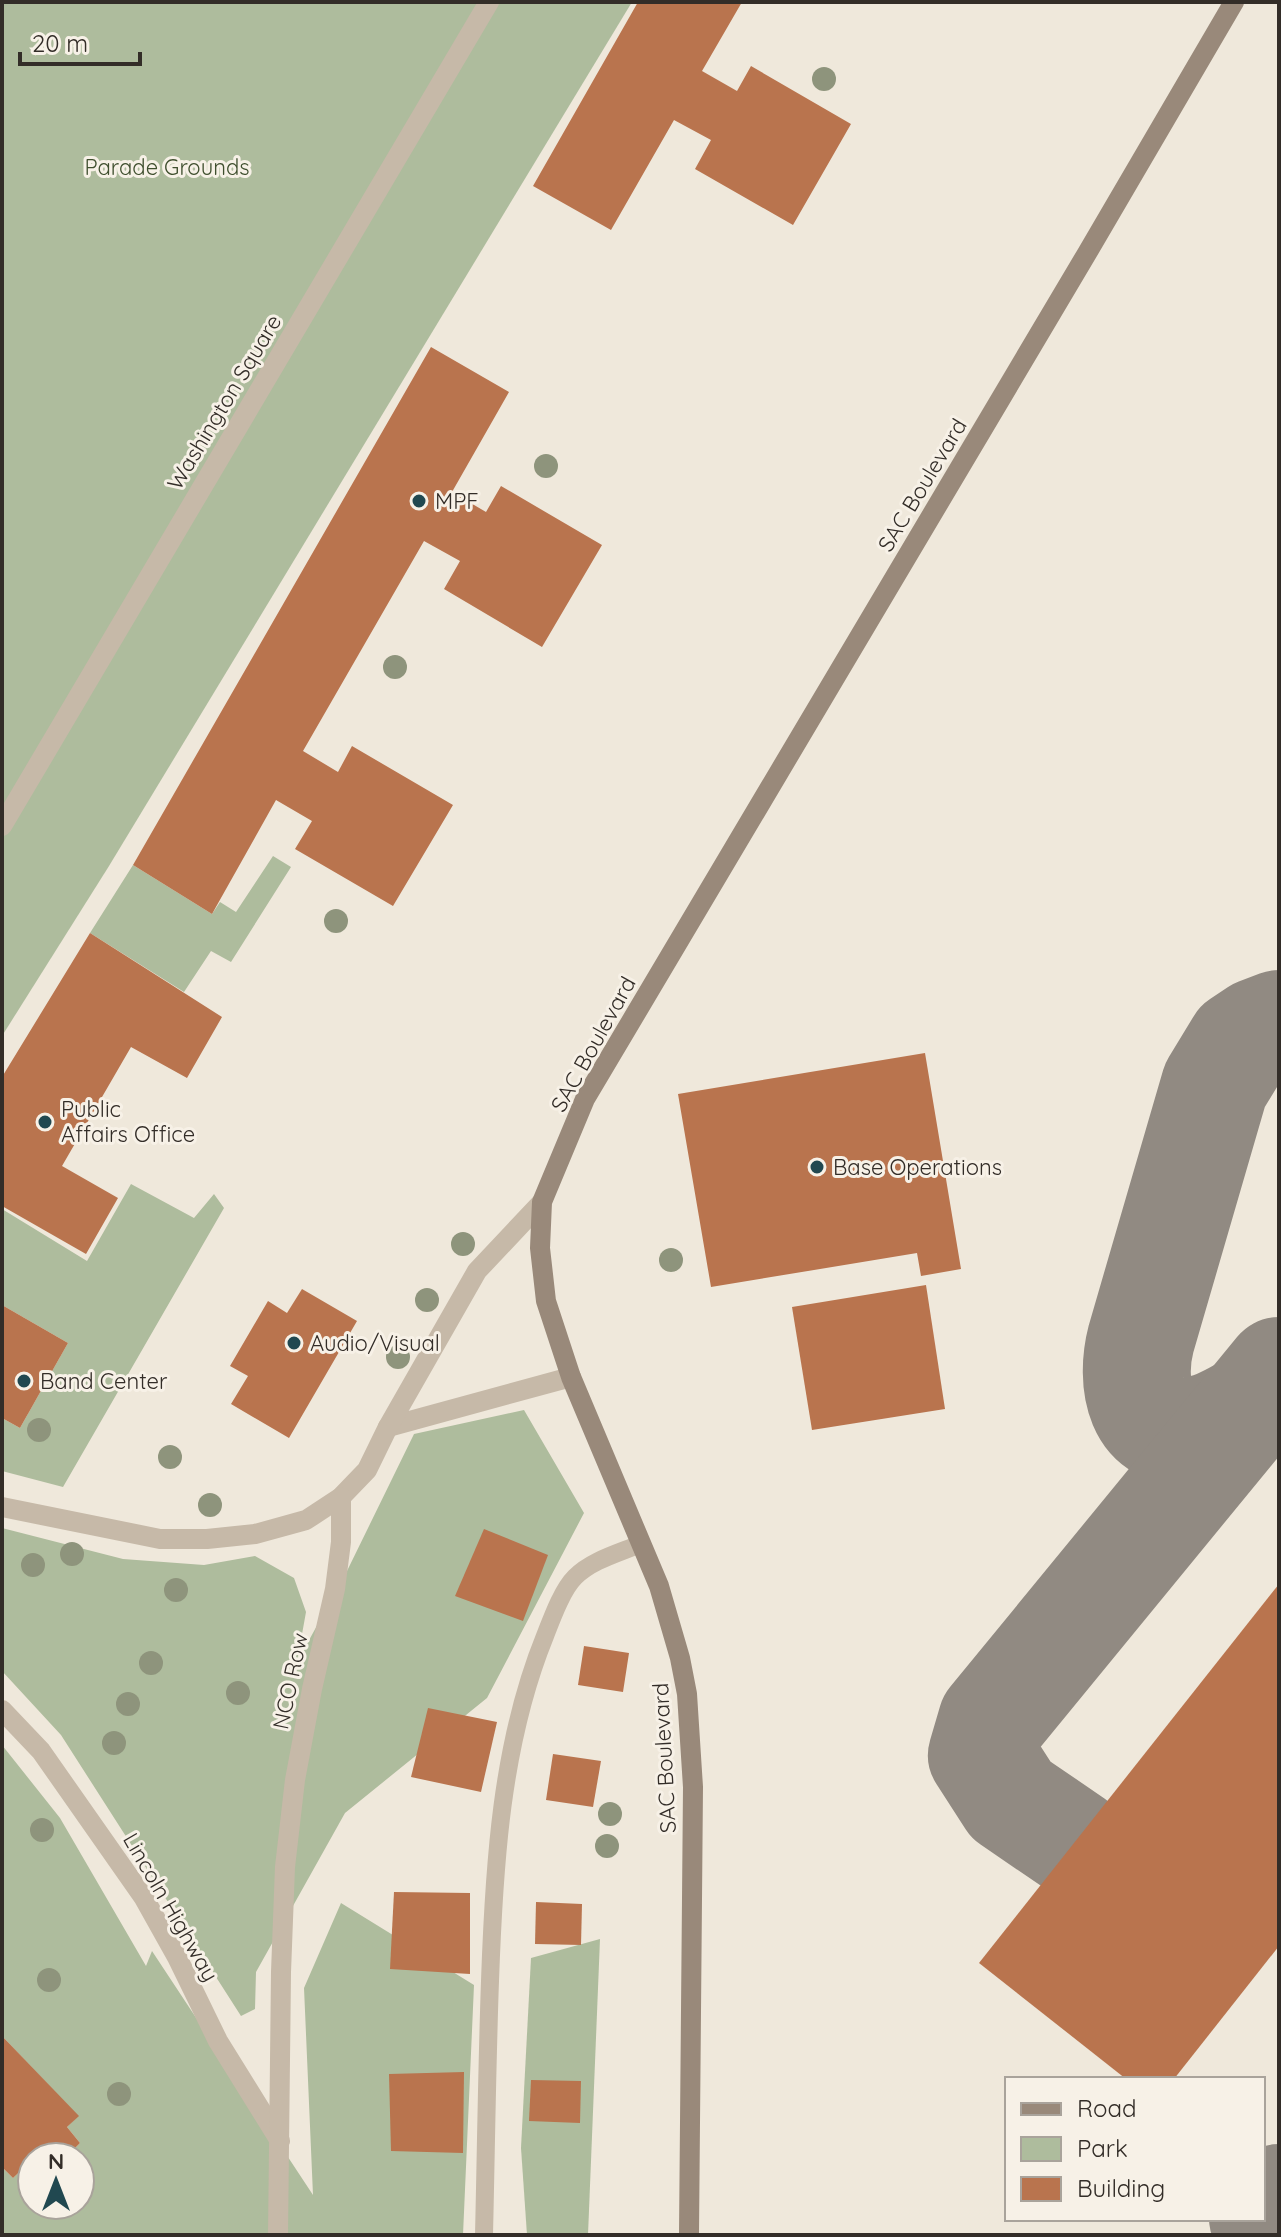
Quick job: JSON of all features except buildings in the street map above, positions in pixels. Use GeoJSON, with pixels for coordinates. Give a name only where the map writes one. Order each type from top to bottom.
{"type":"FeatureCollection","features":[{"type":"Feature","properties":{"kind":"street","name":"Washington Square"},"geometry":{"type":"LineString","coordinates":[[2,826],[489,2]]}},
{"type":"Feature","properties":{"kind":"street","name":"SAC Boulevard"},"geometry":{"type":"LineString","coordinates":[[689,2235],[693,1787],[687,1694],[677,1644],[659,1586],[571,1377],[546,1301],[540,1248],[542,1202],[585,1099],[1234,2]]}},
{"type":"Feature","properties":{"kind":"street"},"geometry":{"type":"LineString","coordinates":[[2,1507],[160,1539],[207,1539],[255,1534],[306,1520],[341,1497],[367,1470],[388,1427],[477,1271],[542,1202]]}},
{"type":"Feature","properties":{"kind":"street"},"geometry":{"type":"LineString","coordinates":[[388,1427],[571,1377]]}},
{"type":"Feature","properties":{"kind":"street","name":"NCO Row"},"geometry":{"type":"LineString","coordinates":[[278,2235],[285,1867],[295,1780],[335,1589],[341,1542],[341,1497]]}},
{"type":"Feature","properties":{"kind":"street","name":"Lincoln Highway"},"geometry":{"type":"LineString","coordinates":[[2,1710],[41,1751],[144,1898],[218,2041],[280,2141]]}},
{"type":"Feature","properties":{"kind":"lane"},"geometry":{"type":"LineString","coordinates":[[484,2235],[491,1927],[498,1839],[530,1673],[555,1611],[575,1577],[597,1562],[640,1544]]}},
{"type":"Feature","properties":{"kind":"green space","name":"Parade Grounds"},"geometry":{"type":"Polygon","coordinates":[[[2,2],[632,2],[109,866],[2,1036],[2,2]]]}},
{"type":"Feature","properties":{"kind":"green space"},"geometry":{"type":"Polygon","coordinates":[[[273,856],[291,867],[231,962],[211,951],[184,992],[90,933],[133,865],[212,914],[220,902],[236,912],[273,856]]]}},
{"type":"Feature","properties":{"kind":"green space"},"geometry":{"type":"Polygon","coordinates":[[[131,1184],[194,1218],[214,1194],[224,1208],[63,1487],[2,1471],[2,1418],[20,1428],[68,1343],[2,1305],[2,1209],[87,1261],[131,1184]]]}},
{"type":"Feature","properties":{"kind":"green space"},"geometry":{"type":"Polygon","coordinates":[[[524,1410],[584,1513],[487,1698],[345,1813],[256,1972],[255,2009],[241,2016],[61,1735],[2,1671],[2,1528],[123,1559],[204,1565],[255,1556],[294,1578],[306,1612],[297,1662],[347,1571],[414,1434],[524,1410]]]}},
{"type":"Feature","properties":{"kind":"green space"},"geometry":{"type":"Polygon","coordinates":[[[2,1745],[60,1818],[146,1966],[152,1951],[313,2195],[304,1988],[341,1903],[474,1985],[463,2235],[2,2235],[2,2167],[13,2178],[16,2175],[16,2221],[96,2221],[96,2141],[78,2141],[67,2127],[78,2116],[2,2036],[2,1745]]]}},
{"type":"Feature","properties":{"kind":"green space"},"geometry":{"type":"Polygon","coordinates":[[[600,1939],[588,2235],[527,2235],[521,2148],[531,1958],[600,1939]]]}},
{"type":"Feature","properties":{"kind":"taxiway"},"geometry":{"type":"LineString","coordinates":[[1253,1405],[1204,1429],[1177,1431],[1161,1426],[1150,1417],[1138,1389],[1138,1355],[1215,1085],[1240,1044],[1258,1032],[1279,1024]]}},
{"type":"Feature","properties":{"kind":"taxiway"},"geometry":{"type":"LineString","coordinates":[[1074,1843],[1011,1800],[982,1755],[992,1721],[1279,1371]]}},
{"type":"Feature","properties":{"kind":"taxiway"},"geometry":{"type":"LineString","coordinates":[[1265,2216],[1279,2198]]}},
{"type":"Feature","properties":{"kind":"place","name":"MPF"},"geometry":{"type":"Point","coordinates":[419,501]}},
{"type":"Feature","properties":{"kind":"place","name":"Public Affairs Office"},"geometry":{"type":"Point","coordinates":[45,1122]}},
{"type":"Feature","properties":{"kind":"place","name":"Base Operations"},"geometry":{"type":"Point","coordinates":[817,1167]}},
{"type":"Feature","properties":{"kind":"place","name":"Audio/Visual"},"geometry":{"type":"Point","coordinates":[294,1343]}},
{"type":"Feature","properties":{"kind":"place","name":"Band Center"},"geometry":{"type":"Point","coordinates":[24,1381]}}]}
